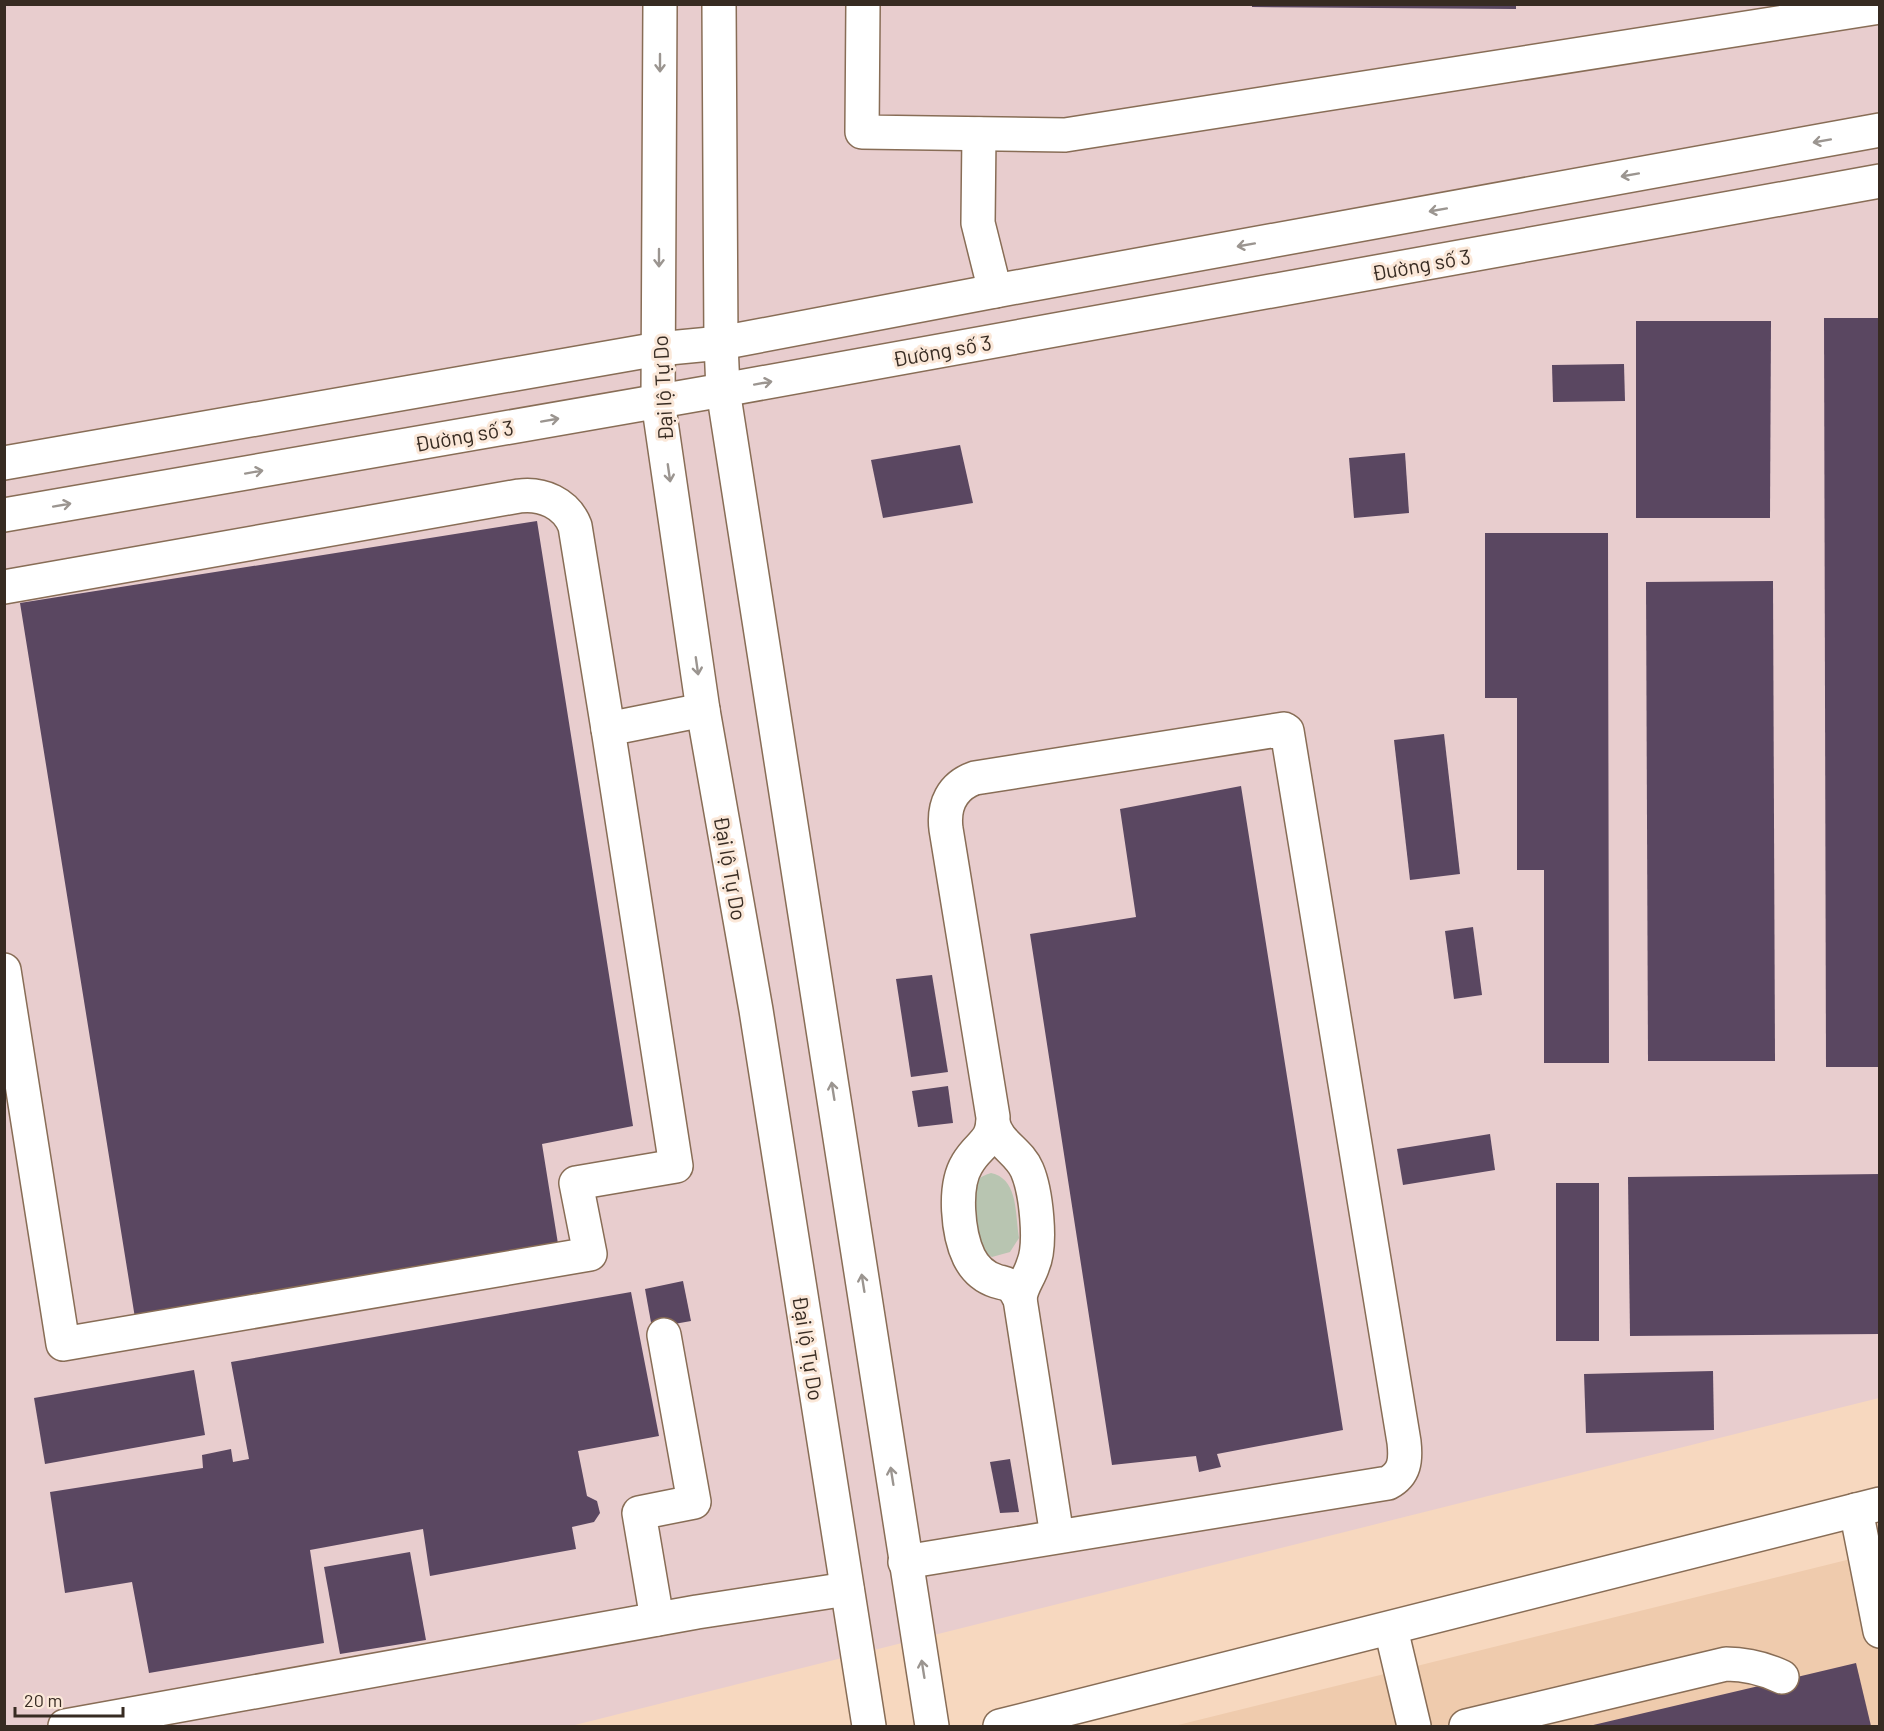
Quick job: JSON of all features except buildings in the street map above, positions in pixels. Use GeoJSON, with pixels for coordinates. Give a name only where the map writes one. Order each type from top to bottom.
{"type":"FeatureCollection","features":[{"type":"Feature","properties":{"kind":"street","name":"Đại lộ Tự Do"},"geometry":{"type":"LineString","coordinates":[[660,4],[658,401],[703,710],[756,1010],[869,1726]]}},
{"type":"Feature","properties":{"kind":"street"},"geometry":{"type":"LineString","coordinates":[[719,4],[723,390],[932,1726]]}},
{"type":"Feature","properties":{"kind":"street"},"geometry":{"type":"LineString","coordinates":[[862,4],[862,132],[1065,135],[1880,7]]}},
{"type":"Feature","properties":{"kind":"street"},"geometry":{"type":"LineString","coordinates":[[4,463],[658,349],[721,343],[1880,130]]}},
{"type":"Feature","properties":{"kind":"street"},"geometry":{"type":"LineString","coordinates":[[979,134],[978,223],[995,291]]}},
{"type":"Feature","properties":{"kind":"street","name":"Đường số 3"},"geometry":{"type":"LineString","coordinates":[[4,515],[723,390],[1880,181]]}},
{"type":"Feature","properties":{"kind":"street"},"geometry":{"type":"LineString","coordinates":[[4,587],[519,496],[541,496],[563,509],[572,518],[575,526],[676,1166],[576,1184],[590,1254],[63,1344],[4,970]]}},
{"type":"Feature","properties":{"kind":"street"},"geometry":{"type":"LineString","coordinates":[[608,729],[703,710]]}},
{"type":"Feature","properties":{"kind":"street"},"geometry":{"type":"LineString","coordinates":[[905,1562],[1388,1483],[1400,1475],[1405,1461],[1404,1442],[1286,730],[975,778],[960,785],[947,804],[945,820],[993,1123],[999,1138],[1018,1156],[1028,1173],[1039,1232],[1036,1257],[1021,1290],[1020,1299],[1057,1536]]}},
{"type":"Feature","properties":{"kind":"street"},"geometry":{"type":"LineString","coordinates":[[993,1123],[991,1135],[972,1156],[963,1174],[958,1195],[960,1216],[966,1248],[975,1267],[990,1279],[1012,1286],[1020,1299]]}},
{"type":"Feature","properties":{"kind":"street"},"geometry":{"type":"LineString","coordinates":[[657,1620],[639,1513],[694,1502],[664,1335]]}},
{"type":"Feature","properties":{"kind":"street"},"geometry":{"type":"LineString","coordinates":[[1000,1726],[1868,1507],[1880,1631]]}},
{"type":"Feature","properties":{"kind":"street"},"geometry":{"type":"LineString","coordinates":[[64,1726],[657,1620],[847,1589]]}},
{"type":"Feature","properties":{"kind":"street"},"geometry":{"type":"LineString","coordinates":[[1391,1629],[1413,1719]]}},
{"type":"Feature","properties":{"kind":"street"},"geometry":{"type":"LineString","coordinates":[[1466,1726],[1726,1664],[1762,1668],[1782,1677]]}},
{"type":"Feature","properties":{"kind":"shaded area"},"geometry":{"type":"Polygon","coordinates":[[[5,5],[1879,5],[1879,1398],[571,1726],[5,1726],[5,5]]]}},
{"type":"Feature","properties":{"kind":"shaded area"},"geometry":{"type":"Polygon","coordinates":[[[1879,1552],[1879,1726],[1174,1726],[1879,1552]]]}},
{"type":"Feature","properties":{"kind":"green space"},"geometry":{"type":"Polygon","coordinates":[[[991,1173],[1007,1182],[1011,1190],[1016,1209],[1019,1238],[1010,1252],[992,1257],[985,1251],[980,1240],[974,1196],[977,1181],[982,1176],[991,1173]]]}}]}
